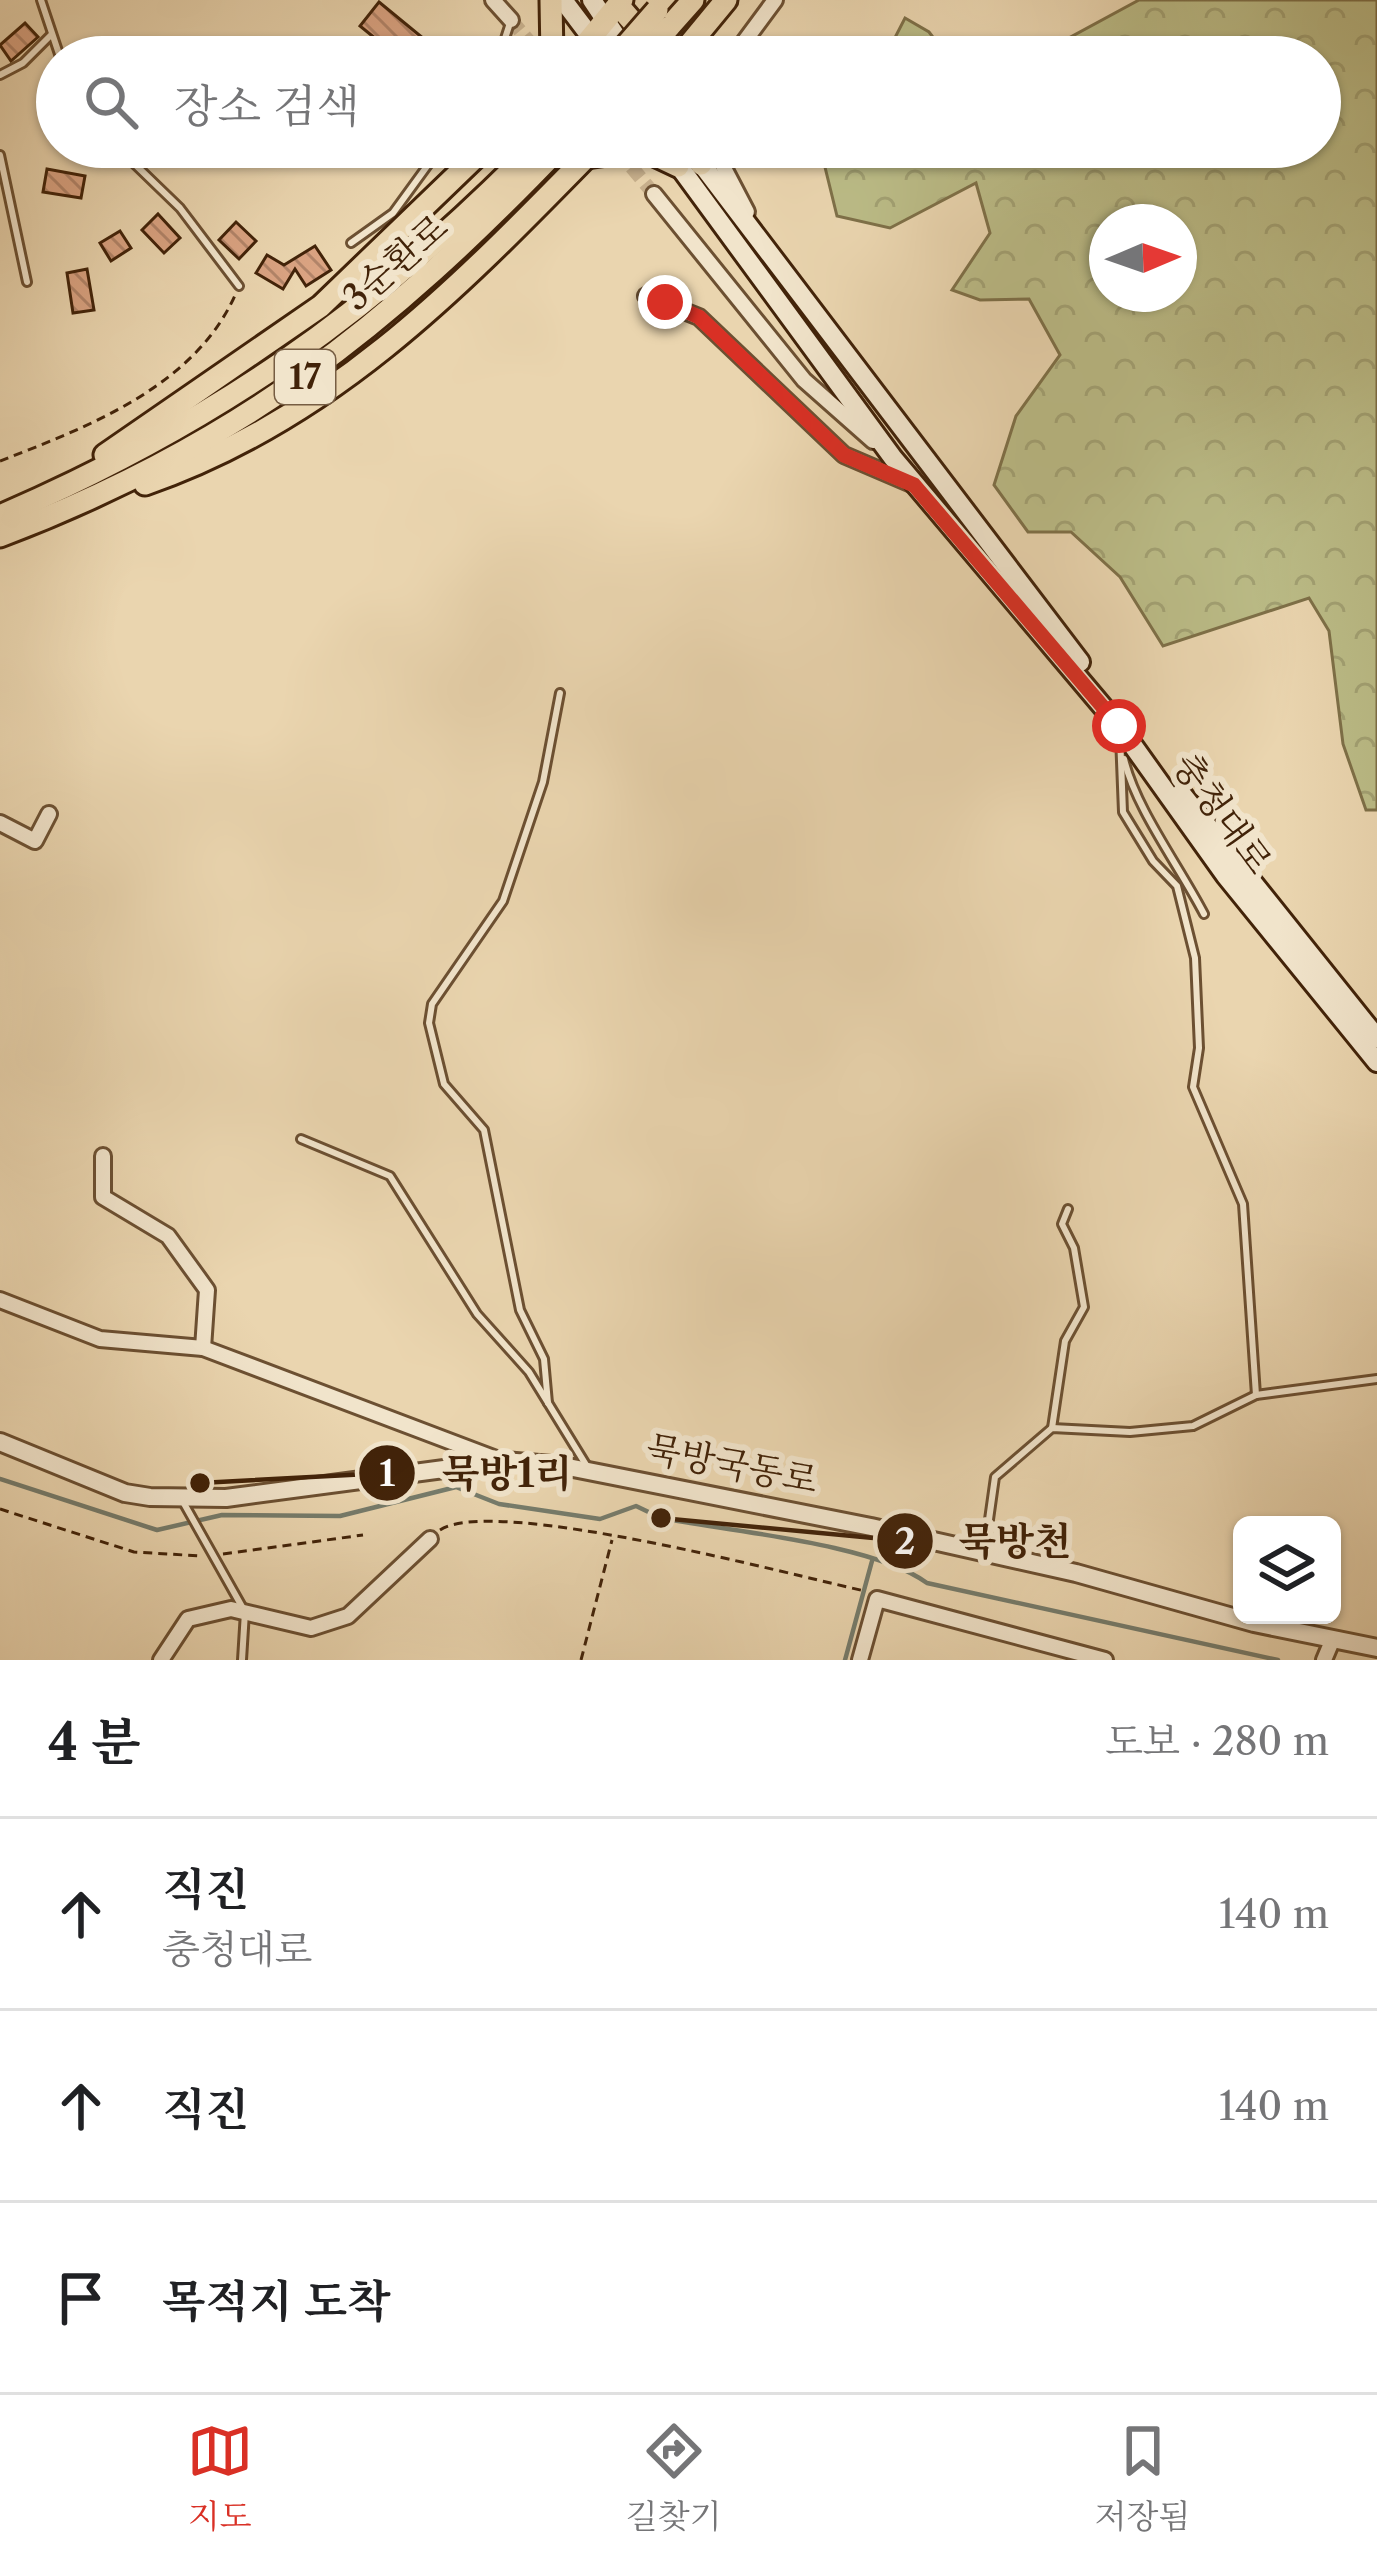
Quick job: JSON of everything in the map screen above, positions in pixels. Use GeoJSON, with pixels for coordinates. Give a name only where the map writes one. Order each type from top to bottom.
{"type":"FeatureCollection","features":[{"type":"Feature","properties":{"kind":"highway"},"geometry":{"type":"LineString","coordinates":[[551,0],[552,36]]}},
{"type":"Feature","properties":{"kind":"highway"},"geometry":{"type":"LineString","coordinates":[[639,36],[664,13],[693,0]]}},
{"type":"Feature","properties":{"kind":"highway"},"geometry":{"type":"LineString","coordinates":[[698,36],[726,0]]}},
{"type":"Feature","properties":{"kind":"highway"},"geometry":{"type":"LineString","coordinates":[[610,15],[636,36]]}},
{"type":"Feature","properties":{"kind":"highway"},"geometry":{"type":"LineString","coordinates":[[1,516],[153,424],[321,306],[464,168]]}},
{"type":"Feature","properties":{"kind":"highway","name":"3순환로"},"geometry":{"type":"LineString","coordinates":[[1,516],[204,417],[325,337],[432,249],[514,168]]}},
{"type":"Feature","properties":{"kind":"highway","name":"3순환로"},"geometry":{"type":"LineString","coordinates":[[0,536],[188,449],[326,363],[437,272],[539,168]]}},
{"type":"Feature","properties":{"kind":"highway"},"geometry":{"type":"LineString","coordinates":[[43,519],[216,456],[331,391],[418,325],[575,168]]}},
{"type":"Feature","properties":{"kind":"main road"},"geometry":{"type":"LineString","coordinates":[[563,0],[610,15]]}},
{"type":"Feature","properties":{"kind":"main road"},"geometry":{"type":"LineString","coordinates":[[592,0],[610,15]]}},
{"type":"Feature","properties":{"kind":"main road","name":"충청대로"},"geometry":{"type":"LineString","coordinates":[[700,168],[892,458],[1120,735],[1226,876],[1377,1062]]}},
{"type":"Feature","properties":{"kind":"main road","name":"충청대로"},"geometry":{"type":"LineString","coordinates":[[701,168],[1123,720],[1377,1038]]}},
{"type":"Feature","properties":{"kind":"street"},"geometry":{"type":"LineString","coordinates":[[494,0],[512,20]]}},
{"type":"Feature","properties":{"kind":"street"},"geometry":{"type":"LineString","coordinates":[[748,36],[775,0]]}},
{"type":"Feature","properties":{"kind":"street"},"geometry":{"type":"LineString","coordinates":[[654,194],[804,380],[892,458]]}},
{"type":"Feature","properties":{"kind":"street"},"geometry":{"type":"LineString","coordinates":[[646,296],[699,317],[844,455],[914,485]]}},
{"type":"Feature","properties":{"kind":"street"},"geometry":{"type":"LineString","coordinates":[[0,823],[35,841],[49,814]]}},
{"type":"Feature","properties":{"kind":"street"},"geometry":{"type":"LineString","coordinates":[[103,1156],[103,1197],[168,1236],[207,1290],[203,1348]]}},
{"type":"Feature","properties":{"kind":"street"},"geometry":{"type":"LineString","coordinates":[[0,1300],[100,1340],[203,1348],[504,1461]]}},
{"type":"Feature","properties":{"kind":"street","name":"묵방국동로"},"geometry":{"type":"LineString","coordinates":[[0,1442],[125,1492],[184,1503],[504,1461],[590,1471],[984,1552],[1328,1652],[1377,1648]]}},
{"type":"Feature","properties":{"kind":"street"},"geometry":{"type":"LineString","coordinates":[[161,1660],[188,1619],[231,1609],[311,1628],[348,1616],[430,1539]]}},
{"type":"Feature","properties":{"kind":"street"},"geometry":{"type":"LineString","coordinates":[[860,1660],[877,1599],[1105,1660]]}},
{"type":"Feature","properties":{"kind":"lane"},"geometry":{"type":"LineString","coordinates":[[41,0],[51,35]]}},
{"type":"Feature","properties":{"kind":"lane"},"geometry":{"type":"LineString","coordinates":[[506,36],[512,20]]}},
{"type":"Feature","properties":{"kind":"lane"},"geometry":{"type":"LineString","coordinates":[[0,75],[36,50]]}},
{"type":"Feature","properties":{"kind":"lane"},"geometry":{"type":"LineString","coordinates":[[0,155],[27,282]]}},
{"type":"Feature","properties":{"kind":"lane"},"geometry":{"type":"LineString","coordinates":[[139,168],[181,208],[239,286]]}},
{"type":"Feature","properties":{"kind":"lane"},"geometry":{"type":"LineString","coordinates":[[351,243],[393,213],[426,168]]}},
{"type":"Feature","properties":{"kind":"lane"},"geometry":{"type":"LineString","coordinates":[[548,1403],[544,1359],[520,1310],[484,1130],[444,1084],[429,1023],[432,1004],[503,901],[543,782],[560,694]]}},
{"type":"Feature","properties":{"kind":"lane"},"geometry":{"type":"LineString","coordinates":[[1120,735],[1133,799],[1161,831],[1204,914]]}},
{"type":"Feature","properties":{"kind":"lane"},"geometry":{"type":"LineString","coordinates":[[1120,735],[1123,812],[1153,861],[1177,886],[1195,958],[1199,1048],[1193,1087],[1243,1204],[1256,1395]]}},
{"type":"Feature","properties":{"kind":"lane"},"geometry":{"type":"LineString","coordinates":[[301,1139],[389,1176],[477,1314],[529,1372],[590,1471]]}},
{"type":"Feature","properties":{"kind":"lane"},"geometry":{"type":"LineString","coordinates":[[984,1552],[995,1478],[1052,1428],[1065,1341],[1084,1307],[1074,1248],[1062,1224],[1068,1209]]}},
{"type":"Feature","properties":{"kind":"lane"},"geometry":{"type":"LineString","coordinates":[[1052,1428],[1130,1432],[1193,1426],[1256,1395],[1377,1379]]}},
{"type":"Feature","properties":{"kind":"lane"},"geometry":{"type":"LineString","coordinates":[[184,1503],[245,1612],[242,1660]]}},
{"type":"Feature","properties":{"kind":"path"},"geometry":{"type":"LineString","coordinates":[[0,461],[128,406],[181,366],[223,322],[239,286]]}},
{"type":"Feature","properties":{"kind":"path"},"geometry":{"type":"LineString","coordinates":[[0,1509],[134,1552],[217,1555],[363,1534]]}},
{"type":"Feature","properties":{"kind":"path"},"geometry":{"type":"LineString","coordinates":[[430,1539],[446,1526],[483,1519],[613,1536],[873,1592]]}},
{"type":"Feature","properties":{"kind":"path"},"geometry":{"type":"LineString","coordinates":[[581,1660],[613,1536]]}},
{"type":"Feature","properties":{"kind":"green space"},"geometry":{"type":"Polygon","coordinates":[[[1139,0],[1377,0],[1377,810],[1366,810],[1343,744],[1329,631],[1309,598],[1163,646],[1120,577],[1071,532],[1028,532],[994,485],[1016,416],[1060,355],[1029,299],[980,300],[952,290],[990,233],[976,183],[890,228],[837,216],[825,168],[1341,168],[1341,36],[1073,36],[1139,0]]]}},
{"type":"Feature","properties":{"kind":"green space"},"geometry":{"type":"Polygon","coordinates":[[[905,18],[932,36],[896,36],[905,18]]]}},
{"type":"Feature","properties":{"kind":"building"},"geometry":{"type":"Polygon","coordinates":[[[379,2],[420,36],[372,36],[360,26],[379,2]]]}},
{"type":"Feature","properties":{"kind":"building"},"geometry":{"type":"Polygon","coordinates":[[[25,23],[37,36],[11,61],[0,45],[25,23]]]}},
{"type":"Feature","properties":{"kind":"building"},"geometry":{"type":"Polygon","coordinates":[[[47,169],[85,176],[81,198],[43,192],[47,169]]]}},
{"type":"Feature","properties":{"kind":"building"},"geometry":{"type":"Polygon","coordinates":[[[158,214],[180,238],[164,253],[142,230],[158,214]]]}},
{"type":"Feature","properties":{"kind":"building"},"geometry":{"type":"Polygon","coordinates":[[[236,222],[256,241],[239,259],[219,240],[236,222]]]}},
{"type":"Feature","properties":{"kind":"building"},"geometry":{"type":"Polygon","coordinates":[[[120,231],[131,248],[111,261],[100,243],[120,231]]]}},
{"type":"Feature","properties":{"kind":"building"},"geometry":{"type":"Polygon","coordinates":[[[315,246],[331,270],[306,286],[295,269],[283,289],[256,273],[267,255],[284,265],[315,246]]]}},
{"type":"Feature","properties":{"kind":"building"},"geometry":{"type":"Polygon","coordinates":[[[87,269],[94,310],[73,313],[67,273],[87,269]]]}},
{"type":"Feature","properties":{"kind":"waterway"},"geometry":{"type":"LineString","coordinates":[[0,1479],[157,1530],[222,1515],[340,1516],[456,1487],[499,1504],[600,1519],[636,1506],[661,1518],[873,1558],[927,1583],[1278,1660]]}},
{"type":"Feature","properties":{"kind":"waterway"},"geometry":{"type":"LineString","coordinates":[[845,1660],[872,1561]]}},
{"type":"Feature","properties":{"kind":"tunnel"},"geometry":{"type":"LineString","coordinates":[[511,20],[524,36]]}},
{"type":"Feature","properties":{"kind":"tunnel"},"geometry":{"type":"LineString","coordinates":[[632,168],[654,194]]}},
{"type":"Feature","properties":{"kind":"place","name":"묵방1리"},"geometry":{"type":"Point","coordinates":[200,1483]}},
{"type":"Feature","properties":{"kind":"place","name":"묵방천"},"geometry":{"type":"Point","coordinates":[661,1518]}},
{"type":"Feature","properties":{"kind":"route"},"geometry":{"type":"LineString","coordinates":[[665,302],[699,317],[844,455],[914,485],[1119,726]]}}]}
